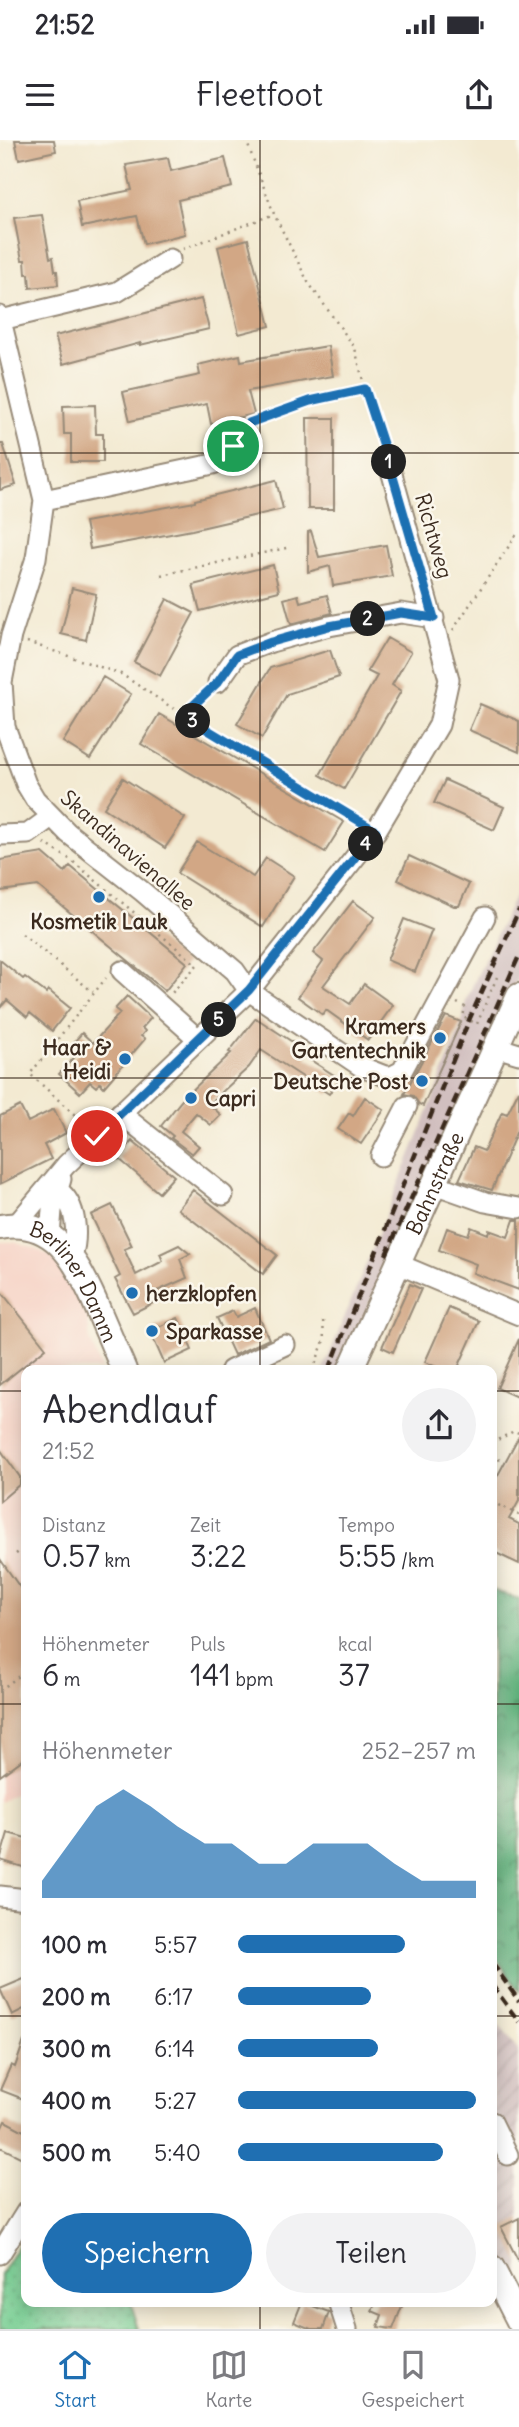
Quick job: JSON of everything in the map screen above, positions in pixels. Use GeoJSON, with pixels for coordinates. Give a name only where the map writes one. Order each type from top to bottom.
{"type":"FeatureCollection","features":[{"type":"Feature","properties":{"kind":"main road","name":"Bahnstraße"},"geometry":{"type":"LineString","coordinates":[[352,1365],[434,1184],[508,1050],[519,996]]}},
{"type":"Feature","properties":{"kind":"main road","name":"Berliner Damm"},"geometry":{"type":"LineString","coordinates":[[8,1226],[34,1229],[50,1236],[72,1258],[93,1298],[122,1365]]}},
{"type":"Feature","properties":{"kind":"main road"},"geometry":{"type":"LineString","coordinates":[[497,2278],[519,2321]]}},
{"type":"Feature","properties":{"kind":"street"},"geometry":{"type":"LineString","coordinates":[[1,321],[117,292],[170,259]]}},
{"type":"Feature","properties":{"kind":"street","name":"Skandinavienallee"},"geometry":{"type":"LineString","coordinates":[[1,321],[44,500],[36,558],[5,636],[2,682],[5,727],[26,784],[35,799],[68,833],[143,892],[235,971],[249,990],[362,1067],[384,1076],[392,1076],[402,1071],[485,917]]}},
{"type":"Feature","properties":{"kind":"street"},"geometry":{"type":"LineString","coordinates":[[44,500],[213,464],[233,446],[243,444]]}},
{"type":"Feature","properties":{"kind":"street","name":"Richtweg"},"geometry":{"type":"LineString","coordinates":[[8,1226],[53,1189],[66,1165],[249,990],[376,831],[439,726],[449,679],[387,456]]}},
{"type":"Feature","properties":{"kind":"street"},"geometry":{"type":"LineString","coordinates":[[218,682],[237,655],[271,642],[329,626],[401,613],[434,618]]}},
{"type":"Feature","properties":{"kind":"street"},"geometry":{"type":"LineString","coordinates":[[0,835],[28,834],[51,817]]}},
{"type":"Feature","properties":{"kind":"street"},"geometry":{"type":"LineString","coordinates":[[116,972],[161,1006],[198,1039]]}},
{"type":"Feature","properties":{"kind":"street"},"geometry":{"type":"LineString","coordinates":[[381,1156],[407,1106]]}},
{"type":"Feature","properties":{"kind":"street"},"geometry":{"type":"LineString","coordinates":[[120,1113],[223,1195]]}},
{"type":"Feature","properties":{"kind":"street"},"geometry":{"type":"LineString","coordinates":[[434,1184],[485,1202],[519,1208]]}},
{"type":"Feature","properties":{"kind":"street"},"geometry":{"type":"LineString","coordinates":[[50,1236],[53,1189],[65,1196],[74,1217],[77,1240],[72,1258]]}},
{"type":"Feature","properties":{"kind":"street"},"geometry":{"type":"LineString","coordinates":[[398,1264],[519,1315]]}},
{"type":"Feature","properties":{"kind":"street"},"geometry":{"type":"LineString","coordinates":[[242,1365],[285,1345]]}},
{"type":"Feature","properties":{"kind":"street"},"geometry":{"type":"LineString","coordinates":[[0,1896],[21,1898]]}},
{"type":"Feature","properties":{"kind":"street"},"geometry":{"type":"LineString","coordinates":[[497,2132],[508,2155]]}},
{"type":"Feature","properties":{"kind":"street"},"geometry":{"type":"LineString","coordinates":[[0,2254],[21,2221]]}},
{"type":"Feature","properties":{"kind":"street"},"geometry":{"type":"LineString","coordinates":[[340,2307],[347,2329]]}},
{"type":"Feature","properties":{"kind":"path"},"geometry":{"type":"LineString","coordinates":[[246,140],[274,214],[308,282],[355,348],[387,456]]}},
{"type":"Feature","properties":{"kind":"path"},"geometry":{"type":"LineString","coordinates":[[170,259],[185,247],[274,214]]}},
{"type":"Feature","properties":{"kind":"path"},"geometry":{"type":"LineString","coordinates":[[243,444],[249,423],[310,401],[365,389]]}},
{"type":"Feature","properties":{"kind":"path"},"geometry":{"type":"LineString","coordinates":[[441,647],[519,531]]}},
{"type":"Feature","properties":{"kind":"path"},"geometry":{"type":"LineString","coordinates":[[161,575],[291,547]]}},
{"type":"Feature","properties":{"kind":"path"},"geometry":{"type":"LineString","coordinates":[[5,636],[121,674],[183,715],[376,831]]}},
{"type":"Feature","properties":{"kind":"path"},"geometry":{"type":"LineString","coordinates":[[183,715],[218,682]]}},
{"type":"Feature","properties":{"kind":"path"},"geometry":{"type":"LineString","coordinates":[[28,834],[71,860],[197,965],[161,1006]]}},
{"type":"Feature","properties":{"kind":"path"},"geometry":{"type":"LineString","coordinates":[[22,934],[93,992]]}},
{"type":"Feature","properties":{"kind":"path"},"geometry":{"type":"LineString","coordinates":[[97,1136],[30,1074],[93,992],[116,972]]}},
{"type":"Feature","properties":{"kind":"path"},"geometry":{"type":"LineString","coordinates":[[442,996],[465,1007],[463,1017],[477,1024],[497,977]]}},
{"type":"Feature","properties":{"kind":"path"},"geometry":{"type":"LineString","coordinates":[[315,1365],[324,1341],[323,1319]]}},
{"type":"Feature","properties":{"kind":"path"},"geometry":{"type":"LineString","coordinates":[[497,1440],[514,1432],[519,1433]]}},
{"type":"Feature","properties":{"kind":"path"},"geometry":{"type":"LineString","coordinates":[[497,1504],[519,1515]]}},
{"type":"Feature","properties":{"kind":"path"},"geometry":{"type":"LineString","coordinates":[[16,1554],[21,1550]]}},
{"type":"Feature","properties":{"kind":"path"},"geometry":{"type":"LineString","coordinates":[[0,1690],[21,1675]]}},
{"type":"Feature","properties":{"kind":"shaded area"},"geometry":{"type":"Polygon","coordinates":[[[519,886],[519,975],[341,1365],[325,1365],[427,1114],[462,1023],[466,1000],[519,886]]]}},
{"type":"Feature","properties":{"kind":"shaded area"},"geometry":{"type":"Polygon","coordinates":[[[0,1242],[14,1242],[53,1257],[87,1316],[90,1340],[100,1365],[21,1365],[21,1791],[0,1802],[0,1242]]]}},
{"type":"Feature","properties":{"kind":"shaded area"},"geometry":{"type":"Polygon","coordinates":[[[500,2026],[519,2051],[519,2306],[497,2259],[497,2027],[500,2026]]]}},
{"type":"Feature","properties":{"kind":"green space"},"geometry":{"type":"Polygon","coordinates":[[[497,1592],[519,1599],[519,1991],[497,1959],[497,1592]]]}},
{"type":"Feature","properties":{"kind":"green space"},"geometry":{"type":"Polygon","coordinates":[[[21,2241],[21,2307],[132,2307],[139,2329],[0,2329],[0,2275],[21,2241]]]}},
{"type":"Feature","properties":{"kind":"building"},"geometry":{"type":"Polygon","coordinates":[[[15,140],[54,140],[56,151],[19,159],[15,140]]]}},
{"type":"Feature","properties":{"kind":"building"},"geometry":{"type":"Polygon","coordinates":[[[168,158],[171,171],[225,158],[232,187],[178,200],[185,234],[144,244],[137,216],[82,227],[77,201],[132,190],[126,165],[168,158]]]}},
{"type":"Feature","properties":{"kind":"building"},"geometry":{"type":"Polygon","coordinates":[[[42,215],[50,258],[53,257],[57,271],[58,285],[30,288],[29,274],[26,274],[25,260],[22,260],[14,218],[42,215]]]}},
{"type":"Feature","properties":{"kind":"building"},"geometry":{"type":"Polygon","coordinates":[[[248,239],[270,326],[239,334],[218,247],[248,239]]]}},
{"type":"Feature","properties":{"kind":"building"},"geometry":{"type":"Polygon","coordinates":[[[201,299],[209,329],[140,343],[63,364],[55,336],[201,299]]]}},
{"type":"Feature","properties":{"kind":"building"},"geometry":{"type":"Polygon","coordinates":[[[328,346],[333,376],[248,391],[254,414],[211,424],[207,404],[130,421],[123,392],[200,375],[198,365],[240,355],[241,361],[328,346]]]}},
{"type":"Feature","properties":{"kind":"building"},"geometry":{"type":"Polygon","coordinates":[[[95,405],[96,434],[103,434],[103,462],[71,462],[71,434],[64,434],[63,406],[95,405]]]}},
{"type":"Feature","properties":{"kind":"building"},"geometry":{"type":"Polygon","coordinates":[[[307,418],[334,418],[334,509],[308,509],[307,418]]]}},
{"type":"Feature","properties":{"kind":"building"},"geometry":{"type":"Polygon","coordinates":[[[0,444],[3,444],[16,485],[0,490],[0,444]]]}},
{"type":"Feature","properties":{"kind":"building"},"geometry":{"type":"Polygon","coordinates":[[[276,480],[283,509],[90,549],[85,522],[195,502],[276,480]]]}},
{"type":"Feature","properties":{"kind":"building"},"geometry":{"type":"Polygon","coordinates":[[[311,531],[319,557],[386,545],[392,576],[333,586],[330,566],[308,572],[308,532],[311,531]]]}},
{"type":"Feature","properties":{"kind":"building"},"geometry":{"type":"Polygon","coordinates":[[[273,565],[279,591],[200,611],[193,585],[273,565]]]}},
{"type":"Feature","properties":{"kind":"building"},"geometry":{"type":"Polygon","coordinates":[[[72,588],[96,594],[86,640],[61,634],[72,588]]]}},
{"type":"Feature","properties":{"kind":"building"},"geometry":{"type":"Polygon","coordinates":[[[298,595],[300,602],[327,595],[332,613],[291,624],[284,599],[298,595]]]}},
{"type":"Feature","properties":{"kind":"building"},"geometry":{"type":"Polygon","coordinates":[[[167,599],[194,613],[160,676],[134,662],[167,599]]]}},
{"type":"Feature","properties":{"kind":"building"},"geometry":{"type":"Polygon","coordinates":[[[387,638],[411,652],[392,685],[401,691],[344,789],[320,775],[377,676],[367,671],[387,638]]]}},
{"type":"Feature","properties":{"kind":"building"},"geometry":{"type":"Polygon","coordinates":[[[330,650],[339,677],[287,694],[262,738],[237,724],[270,668],[330,650]]]}},
{"type":"Feature","properties":{"kind":"building"},"geometry":{"type":"Polygon","coordinates":[[[103,677],[131,694],[90,759],[63,742],[103,677]]]}},
{"type":"Feature","properties":{"kind":"building"},"geometry":{"type":"Polygon","coordinates":[[[480,704],[519,721],[519,752],[469,730],[480,704]]]}},
{"type":"Feature","properties":{"kind":"building"},"geometry":{"type":"Polygon","coordinates":[[[159,714],[344,822],[325,852],[141,744],[159,714]]]}},
{"type":"Feature","properties":{"kind":"building"},"geometry":{"type":"Polygon","coordinates":[[[123,778],[185,818],[165,848],[104,808],[123,778]]]}},
{"type":"Feature","properties":{"kind":"building"},"geometry":{"type":"Polygon","coordinates":[[[445,780],[504,807],[494,830],[434,803],[445,780]]]}},
{"type":"Feature","properties":{"kind":"building"},"geometry":{"type":"Polygon","coordinates":[[[197,842],[253,877],[266,858],[294,876],[263,927],[177,873],[197,842]]]}},
{"type":"Feature","properties":{"kind":"building"},"geometry":{"type":"Polygon","coordinates":[[[43,853],[65,872],[70,866],[187,963],[165,991],[38,886],[0,891],[0,860],[43,853]]]}},
{"type":"Feature","properties":{"kind":"building"},"geometry":{"type":"Polygon","coordinates":[[[409,856],[469,884],[459,906],[398,880],[409,856]]]}},
{"type":"Feature","properties":{"kind":"building"},"geometry":{"type":"Polygon","coordinates":[[[353,901],[375,917],[323,986],[350,1004],[364,984],[393,1005],[368,1040],[326,1010],[323,1015],[298,997],[323,961],[313,953],[353,901]]]}},
{"type":"Feature","properties":{"kind":"building"},"geometry":{"type":"Polygon","coordinates":[[[404,919],[432,930],[415,972],[387,960],[404,919]]]}},
{"type":"Feature","properties":{"kind":"building"},"geometry":{"type":"Polygon","coordinates":[[[0,960],[23,979],[25,977],[46,993],[48,990],[70,1008],[52,1031],[30,1013],[27,1017],[7,1000],[0,1008],[0,960]]]}},
{"type":"Feature","properties":{"kind":"building"},"geometry":{"type":"Polygon","coordinates":[[[127,996],[151,1018],[142,1028],[145,1031],[141,1036],[145,1039],[104,1087],[100,1083],[96,1087],[90,1082],[80,1093],[59,1074],[82,1049],[74,1042],[82,1033],[93,1043],[120,1013],[115,1009],[127,996]]]}},
{"type":"Feature","properties":{"kind":"building"},"geometry":{"type":"Polygon","coordinates":[[[446,1016],[461,1022],[423,1106],[413,1096],[404,1094],[446,1016]]]}},
{"type":"Feature","properties":{"kind":"building"},"geometry":{"type":"Polygon","coordinates":[[[256,1018],[309,1053],[306,1057],[340,1079],[329,1094],[261,1050],[249,1067],[209,1104],[221,1115],[211,1125],[196,1113],[181,1131],[199,1146],[192,1154],[171,1138],[173,1136],[161,1126],[181,1101],[231,1053],[229,1052],[256,1018]]]}},
{"type":"Feature","properties":{"kind":"building"},"geometry":{"type":"Polygon","coordinates":[[[519,1090],[519,1126],[492,1190],[459,1180],[474,1147],[484,1151],[502,1112],[507,1114],[519,1090]]]}},
{"type":"Feature","properties":{"kind":"building"},"geometry":{"type":"Polygon","coordinates":[[[365,1097],[384,1110],[361,1144],[338,1129],[349,1113],[353,1116],[365,1097]]]}},
{"type":"Feature","properties":{"kind":"building"},"geometry":{"type":"Polygon","coordinates":[[[20,1106],[28,1122],[54,1109],[66,1133],[44,1145],[51,1159],[0,1184],[0,1116],[20,1106]]]}},
{"type":"Feature","properties":{"kind":"building"},"geometry":{"type":"Polygon","coordinates":[[[132,1141],[174,1176],[159,1193],[118,1158],[132,1141]]]}},
{"type":"Feature","properties":{"kind":"building"},"geometry":{"type":"Polygon","coordinates":[[[193,1190],[277,1255],[263,1274],[178,1209],[193,1190]]]}},
{"type":"Feature","properties":{"kind":"building"},"geometry":{"type":"Polygon","coordinates":[[[112,1205],[132,1246],[124,1249],[136,1275],[163,1261],[160,1254],[179,1245],[190,1254],[180,1259],[187,1278],[148,1295],[153,1303],[133,1313],[115,1279],[120,1276],[91,1215],[112,1205]]]}},
{"type":"Feature","properties":{"kind":"building"},"geometry":{"type":"Polygon","coordinates":[[[514,1220],[519,1220],[519,1290],[473,1273],[476,1264],[439,1250],[447,1228],[468,1235],[471,1227],[488,1234],[489,1230],[508,1237],[514,1220]]]}},
{"type":"Feature","properties":{"kind":"building"},"geometry":{"type":"Polygon","coordinates":[[[410,1284],[421,1289],[393,1352],[382,1347],[410,1284]]]}},
{"type":"Feature","properties":{"kind":"building"},"geometry":{"type":"Polygon","coordinates":[[[0,1290],[46,1348],[25,1365],[21,1365],[21,1368],[0,1385],[0,1290]]]}},
{"type":"Feature","properties":{"kind":"building"},"geometry":{"type":"Polygon","coordinates":[[[255,1308],[269,1339],[234,1355],[217,1318],[233,1311],[236,1317],[255,1308]]]}},
{"type":"Feature","properties":{"kind":"building"},"geometry":{"type":"Polygon","coordinates":[[[449,1308],[479,1321],[459,1365],[432,1365],[425,1362],[449,1308]]]}},
{"type":"Feature","properties":{"kind":"building"},"geometry":{"type":"Polygon","coordinates":[[[178,1318],[192,1350],[164,1363],[150,1331],[178,1318]]]}},
{"type":"Feature","properties":{"kind":"building"},"geometry":{"type":"Polygon","coordinates":[[[519,1339],[519,1398],[497,1388],[519,1339]]]}},
{"type":"Feature","properties":{"kind":"building"},"geometry":{"type":"Polygon","coordinates":[[[519,1436],[519,1501],[509,1519],[519,1524],[519,1564],[497,1553],[497,1477],[519,1436]]]}},
{"type":"Feature","properties":{"kind":"building"},"geometry":{"type":"Polygon","coordinates":[[[0,1449],[20,1477],[20,1484],[0,1501],[0,1449]]]}},
{"type":"Feature","properties":{"kind":"building"},"geometry":{"type":"Polygon","coordinates":[[[0,1559],[21,1589],[21,1761],[0,1776],[0,1559]]]}},
{"type":"Feature","properties":{"kind":"building"},"geometry":{"type":"Polygon","coordinates":[[[8,1833],[21,1837],[21,1866],[0,1860],[8,1833]]]}},
{"type":"Feature","properties":{"kind":"building"},"geometry":{"type":"Polygon","coordinates":[[[21,1980],[21,2010],[12,2015],[0,1989],[21,1980]]]}},
{"type":"Feature","properties":{"kind":"building"},"geometry":{"type":"Polygon","coordinates":[[[21,2050],[21,2098],[0,2090],[11,2065],[15,2067],[21,2050]]]}},
{"type":"Feature","properties":{"kind":"building"},"geometry":{"type":"Polygon","coordinates":[[[5,2121],[21,2129],[21,2158],[0,2147],[0,2131],[5,2121]]]}},
{"type":"Feature","properties":{"kind":"building"},"geometry":{"type":"Polygon","coordinates":[[[519,2218],[519,2262],[501,2227],[519,2218]]]}},
{"type":"Feature","properties":{"kind":"building"},"geometry":{"type":"Polygon","coordinates":[[[300,2307],[316,2307],[329,2312],[323,2329],[311,2329],[294,2322],[300,2307]]]}},
{"type":"Feature","properties":{"kind":"building"},"geometry":{"type":"Polygon","coordinates":[[[374,2307],[402,2307],[393,2329],[378,2327],[382,2315],[372,2311],[374,2307]]]}},
{"type":"Feature","properties":{"kind":"railway"},"geometry":{"type":"LineString","coordinates":[[331,1365],[469,1020],[519,910]]}},
{"type":"Feature","properties":{"kind":"railway"},"geometry":{"type":"LineString","coordinates":[[386,1255],[519,956]]}},
{"type":"Feature","properties":{"kind":"railway"},"geometry":{"type":"LineString","coordinates":[[497,1970],[519,2001]]}},
{"type":"Feature","properties":{"kind":"railway"},"geometry":{"type":"LineString","coordinates":[[497,1992],[519,2022]]}},
{"type":"Feature","properties":{"kind":"place","name":"Kosmetik Lauk"},"geometry":{"type":"Point","coordinates":[99,897]}},
{"type":"Feature","properties":{"kind":"place","name":"Kramers Gartentechnik"},"geometry":{"type":"Point","coordinates":[440,1038]}},
{"type":"Feature","properties":{"kind":"place","name":"Haar & Heidi"},"geometry":{"type":"Point","coordinates":[125,1059]}},
{"type":"Feature","properties":{"kind":"place","name":"Deutsche Post"},"geometry":{"type":"Point","coordinates":[422,1081]}},
{"type":"Feature","properties":{"kind":"place","name":"Capri"},"geometry":{"type":"Point","coordinates":[191,1098]}},
{"type":"Feature","properties":{"kind":"place","name":"herzklopfen"},"geometry":{"type":"Point","coordinates":[132,1293]}},
{"type":"Feature","properties":{"kind":"place","name":"Sparkasse"},"geometry":{"type":"Point","coordinates":[152,1331]}},
{"type":"Feature","properties":{"kind":"route"},"geometry":{"type":"LineString","coordinates":[[97,1136],[249,990],[376,831],[183,715],[218,682],[237,655],[271,642],[329,626],[401,613],[434,618],[365,389],[310,401],[249,423],[243,444],[233,446]]}}]}
